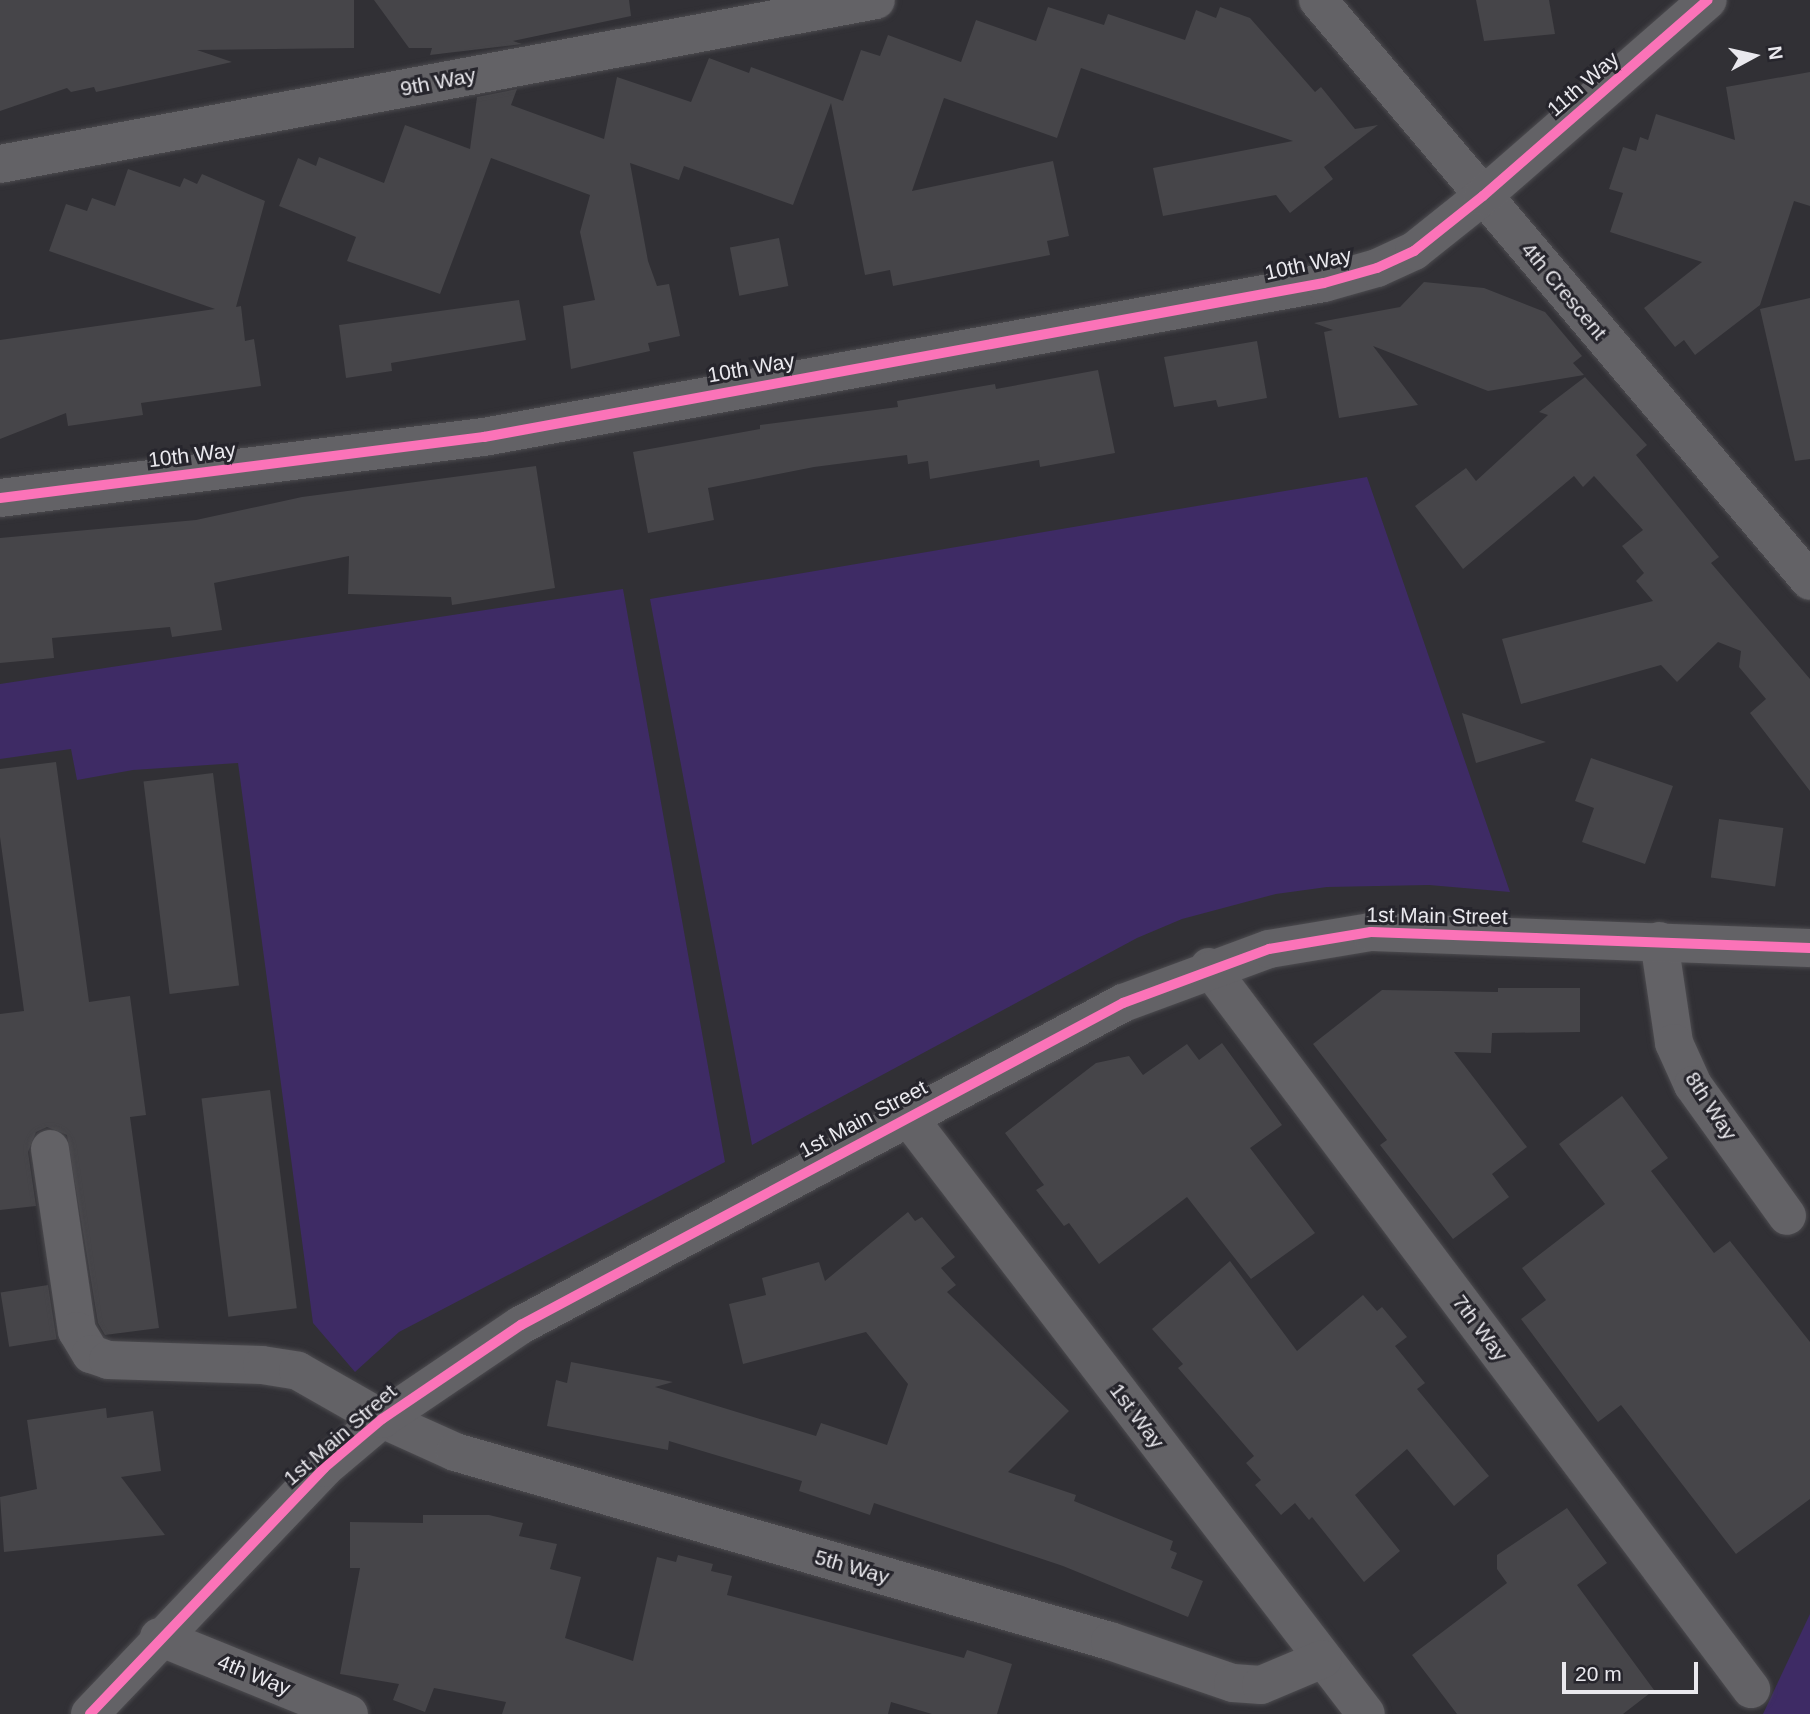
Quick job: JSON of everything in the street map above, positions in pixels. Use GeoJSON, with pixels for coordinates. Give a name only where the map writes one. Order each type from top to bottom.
{"type":"FeatureCollection","features":[{"type":"Feature","properties":{"kind":"street","name":"9th Way"},"geometry":{"type":"LineString","coordinates":[[0,164],[876,0]]}},
{"type":"Feature","properties":{"kind":"street","name":"4th Crescent"},"geometry":{"type":"LineString","coordinates":[[1318,0],[1810,581]]}},
{"type":"Feature","properties":{"kind":"street","name":"11th Way"},"geometry":{"type":"LineString","coordinates":[[1483,196],[1708,0]]}},
{"type":"Feature","properties":{"kind":"street","name":"10th Way"},"geometry":{"type":"LineString","coordinates":[[0,498],[484,437],[1324,282],[1377,268],[1414,251],[1483,196]]}},
{"type":"Feature","properties":{"kind":"street","name":"1st Main Street"},"geometry":{"type":"LineString","coordinates":[[90,1714],[159,1637],[324,1468],[382,1419],[521,1325],[1122,1003],[1209,967],[1269,949],[1371,932],[1810,948]]}},
{"type":"Feature","properties":{"kind":"street","name":"8th Way"},"geometry":{"type":"LineString","coordinates":[[1659,941],[1674,1043],[1693,1085],[1787,1216]]}},
{"type":"Feature","properties":{"kind":"street","name":"7th Way"},"geometry":{"type":"LineString","coordinates":[[1209,967],[1751,1689]]}},
{"type":"Feature","properties":{"kind":"street","name":"1st Way"},"geometry":{"type":"LineString","coordinates":[[908,1117],[1366,1714]]}},
{"type":"Feature","properties":{"kind":"street","name":"5th Way"},"geometry":{"type":"LineString","coordinates":[[50,1149],[77,1331],[91,1354],[108,1360],[262,1365],[298,1371],[382,1419],[498,1466],[1110,1641],[1233,1683],[1261,1685],[1323,1659]]}},
{"type":"Feature","properties":{"kind":"street","name":"4th Way"},"geometry":{"type":"LineString","coordinates":[[159,1637],[349,1714]]}},
{"type":"Feature","properties":{"kind":"shaded area"},"geometry":{"type":"Polygon","coordinates":[[[1367,477],[1510,892],[1429,885],[1327,887],[1276,894],[1182,919],[1137,938],[752,1145],[650,599],[1367,477]]]}},
{"type":"Feature","properties":{"kind":"shaded area"},"geometry":{"type":"Polygon","coordinates":[[[623,589],[725,1162],[399,1332],[355,1372],[313,1323],[238,763],[133,770],[77,780],[71,749],[0,759],[0,684],[623,589]]]}},
{"type":"Feature","properties":{"kind":"shaded area"},"geometry":{"type":"Polygon","coordinates":[[[1810,1614],[1810,1714],[1763,1714],[1810,1614]]]}},
{"type":"Feature","properties":{"kind":"building"},"geometry":{"type":"Polygon","coordinates":[[[0,0],[354,0],[354,48],[197,50],[232,62],[96,92],[94,87],[71,92],[67,88],[0,111],[0,0]]]}},
{"type":"Feature","properties":{"kind":"building"},"geometry":{"type":"Polygon","coordinates":[[[374,0],[629,0],[631,16],[513,41],[522,44],[430,55],[432,48],[409,48],[374,0]]]}},
{"type":"Feature","properties":{"kind":"building"},"geometry":{"type":"Polygon","coordinates":[[[1476,0],[1549,0],[1555,34],[1484,41],[1476,0]]]}},
{"type":"Feature","properties":{"kind":"building"},"geometry":{"type":"Polygon","coordinates":[[[1048,7],[1104,25],[1108,14],[1185,40],[1196,10],[1216,18],[1220,7],[1250,18],[1315,92],[1321,87],[1355,129],[1378,125],[1324,167],[1333,179],[1290,213],[1276,195],[1163,216],[1153,168],[1293,141],[1081,68],[1057,138],[944,98],[912,191],[1053,161],[1069,236],[1047,241],[1050,255],[893,286],[890,270],[865,275],[831,103],[793,205],[684,166],[679,180],[630,163],[648,261],[657,286],[669,284],[680,336],[648,343],[650,351],[571,369],[563,306],[595,300],[580,232],[590,195],[491,158],[440,294],[347,261],[356,237],[279,206],[298,158],[316,166],[319,157],[384,183],[405,125],[470,149],[477,97],[517,89],[511,105],[604,139],[617,77],[691,102],[709,58],[749,73],[751,67],[843,101],[861,50],[880,56],[888,35],[961,62],[976,20],[1036,41],[1048,7]]]}},
{"type":"Feature","properties":{"kind":"building"},"geometry":{"type":"Polygon","coordinates":[[[1810,72],[1810,206],[1794,201],[1760,305],[1695,355],[1684,340],[1675,347],[1644,308],[1702,262],[1610,232],[1623,193],[1609,189],[1623,147],[1636,151],[1640,137],[1648,140],[1656,114],[1735,140],[1726,87],[1810,72]]]}},
{"type":"Feature","properties":{"kind":"building"},"geometry":{"type":"Polygon","coordinates":[[[128,169],[180,187],[184,178],[197,184],[202,174],[265,201],[236,307],[241,306],[245,341],[254,339],[261,386],[141,403],[143,415],[68,426],[66,413],[0,439],[0,340],[215,309],[49,251],[66,204],[87,211],[92,198],[115,206],[128,169]]]}},
{"type":"Feature","properties":{"kind":"building"},"geometry":{"type":"Polygon","coordinates":[[[779,238],[788,286],[739,296],[730,248],[779,238]]]}},
{"type":"Feature","properties":{"kind":"building"},"geometry":{"type":"Polygon","coordinates":[[[1424,282],[1484,288],[1545,312],[1582,356],[1573,363],[1584,375],[1488,391],[1373,346],[1418,405],[1339,418],[1324,332],[1333,330],[1314,323],[1400,307],[1424,282]]]}},
{"type":"Feature","properties":{"kind":"building"},"geometry":{"type":"Polygon","coordinates":[[[1810,298],[1810,459],[1795,461],[1760,309],[1810,298]]]}},
{"type":"Feature","properties":{"kind":"building"},"geometry":{"type":"Polygon","coordinates":[[[519,300],[526,340],[391,363],[392,371],[346,378],[339,325],[519,300]]]}},
{"type":"Feature","properties":{"kind":"building"},"geometry":{"type":"Polygon","coordinates":[[[1257,341],[1267,398],[1218,407],[1216,400],[1174,407],[1164,357],[1257,341]]]}},
{"type":"Feature","properties":{"kind":"building"},"geometry":{"type":"Polygon","coordinates":[[[1098,370],[1115,453],[1040,467],[1039,460],[930,479],[928,461],[908,464],[907,455],[814,467],[708,488],[714,520],[648,533],[633,452],[760,429],[760,425],[898,407],[897,401],[995,384],[996,389],[1098,370]]]}},
{"type":"Feature","properties":{"kind":"building"},"geometry":{"type":"Polygon","coordinates":[[[1585,377],[1647,445],[1636,455],[1719,557],[1711,563],[1810,679],[1810,791],[1750,713],[1766,699],[1739,667],[1741,651],[1718,642],[1677,682],[1661,665],[1521,704],[1502,639],[1653,601],[1636,581],[1644,573],[1622,546],[1643,530],[1594,476],[1583,487],[1574,476],[1463,569],[1415,506],[1466,468],[1476,481],[1548,415],[1539,412],[1585,377]]]}},
{"type":"Feature","properties":{"kind":"building"},"geometry":{"type":"Polygon","coordinates":[[[536,466],[555,588],[452,605],[451,597],[348,594],[349,556],[214,583],[222,630],[172,637],[170,627],[52,638],[54,658],[0,663],[0,538],[196,520],[302,497],[536,466]]]}},
{"type":"Feature","properties":{"kind":"building"},"geometry":{"type":"Polygon","coordinates":[[[1462,713],[1546,742],[1476,763],[1462,713]]]}},
{"type":"Feature","properties":{"kind":"building"},"geometry":{"type":"Polygon","coordinates":[[[1591,758],[1673,786],[1645,864],[1582,842],[1594,808],[1575,801],[1591,758]]]}},
{"type":"Feature","properties":{"kind":"building"},"geometry":{"type":"Polygon","coordinates":[[[56,762],[89,1002],[130,996],[146,1115],[130,1117],[159,1328],[105,1335],[98,1323],[67,1135],[47,1127],[36,1132],[28,1152],[36,1206],[0,1210],[0,1014],[24,1011],[0,837],[0,769],[56,762]]]}},
{"type":"Feature","properties":{"kind":"building"},"geometry":{"type":"Polygon","coordinates":[[[213,773],[239,985],[170,994],[144,782],[213,773]]]}},
{"type":"Feature","properties":{"kind":"building"},"geometry":{"type":"Polygon","coordinates":[[[1719,819],[1783,828],[1775,886],[1711,877],[1719,819]]]}},
{"type":"Feature","properties":{"kind":"building"},"geometry":{"type":"Polygon","coordinates":[[[1498,988],[1580,988],[1580,1032],[1492,1033],[1491,1053],[1454,1052],[1527,1147],[1492,1174],[1509,1197],[1453,1239],[1380,1145],[1387,1140],[1313,1044],[1382,990],[1498,992],[1498,988]]]}},
{"type":"Feature","properties":{"kind":"building"},"geometry":{"type":"Polygon","coordinates":[[[1222,1043],[1282,1125],[1250,1148],[1315,1233],[1251,1279],[1187,1197],[1099,1264],[1069,1223],[1064,1226],[1036,1190],[1044,1185],[1005,1133],[1096,1063],[1129,1056],[1143,1075],[1187,1044],[1199,1060],[1222,1043]]]}},
{"type":"Feature","properties":{"kind":"building"},"geometry":{"type":"Polygon","coordinates":[[[270,1090],[297,1308],[228,1317],[202,1098],[270,1090]]]}},
{"type":"Feature","properties":{"kind":"building"},"geometry":{"type":"Polygon","coordinates":[[[1622,1096],[1668,1158],[1651,1171],[1714,1253],[1730,1241],[1810,1342],[1810,1499],[1736,1554],[1621,1405],[1598,1422],[1521,1319],[1546,1300],[1522,1268],[1605,1204],[1559,1144],[1622,1096]]]}},
{"type":"Feature","properties":{"kind":"building"},"geometry":{"type":"Polygon","coordinates":[[[908,1212],[915,1221],[922,1217],[955,1257],[941,1268],[956,1285],[947,1292],[1069,1411],[1008,1472],[1076,1495],[1074,1501],[1173,1541],[1170,1550],[1177,1553],[1171,1568],[1203,1581],[1188,1617],[1063,1566],[874,1503],[870,1515],[799,1491],[802,1481],[669,1441],[668,1450],[547,1426],[556,1380],[567,1383],[571,1362],[673,1382],[655,1387],[816,1436],[821,1423],[887,1445],[908,1384],[866,1332],[743,1364],[729,1304],[766,1295],[762,1278],[819,1262],[825,1281],[908,1212]]]}},
{"type":"Feature","properties":{"kind":"building"},"geometry":{"type":"Polygon","coordinates":[[[1230,1261],[1297,1351],[1363,1295],[1377,1311],[1382,1307],[1407,1337],[1395,1346],[1425,1383],[1417,1389],[1489,1476],[1454,1506],[1407,1449],[1355,1495],[1400,1551],[1364,1582],[1312,1517],[1309,1520],[1295,1503],[1281,1515],[1255,1485],[1261,1480],[1246,1463],[1254,1456],[1178,1368],[1183,1364],[1152,1329],[1230,1261]]]}},
{"type":"Feature","properties":{"kind":"building"},"geometry":{"type":"Polygon","coordinates":[[[48,1285],[57,1339],[9,1347],[1,1293],[48,1285]]]}},
{"type":"Feature","properties":{"kind":"building"},"geometry":{"type":"Polygon","coordinates":[[[106,1408],[107,1418],[153,1411],[161,1471],[121,1477],[165,1535],[4,1552],[0,1497],[37,1489],[27,1420],[106,1408]]]}},
{"type":"Feature","properties":{"kind":"building"},"geometry":{"type":"Polygon","coordinates":[[[1567,1508],[1607,1563],[1577,1585],[1654,1690],[1623,1714],[1457,1714],[1412,1655],[1507,1583],[1497,1569],[1497,1555],[1567,1508]]]}},
{"type":"Feature","properties":{"kind":"building"},"geometry":{"type":"Polygon","coordinates":[[[423,1515],[489,1515],[523,1523],[519,1536],[557,1544],[550,1569],[581,1577],[565,1638],[633,1661],[657,1557],[676,1562],[678,1555],[713,1564],[711,1571],[732,1576],[727,1595],[964,1658],[967,1650],[1012,1664],[997,1714],[932,1714],[891,1702],[888,1714],[502,1714],[506,1702],[434,1688],[425,1712],[393,1700],[399,1684],[340,1674],[360,1568],[350,1568],[350,1522],[423,1523],[423,1515]]]}},
{"type":"Feature","properties":{"kind":"cycle path"},"geometry":{"type":"LineString","coordinates":[[0,498],[484,437],[1324,283],[1377,268],[1414,251],[1483,196],[1708,0]]}},
{"type":"Feature","properties":{"kind":"cycle path"},"geometry":{"type":"LineString","coordinates":[[90,1714],[324,1468],[382,1419],[521,1325],[1123,1003],[1269,949],[1371,932],[1810,948]]}}]}
